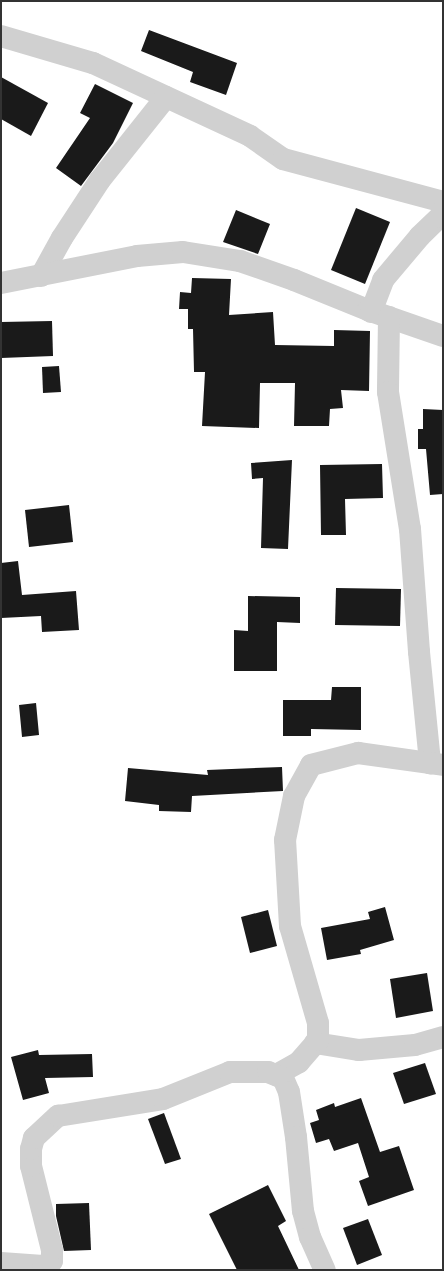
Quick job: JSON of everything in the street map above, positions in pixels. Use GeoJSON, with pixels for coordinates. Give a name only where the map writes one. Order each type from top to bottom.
{"type":"FeatureCollection","features":[{"type":"Feature","properties":{"kind":"street"},"geometry":{"type":"LineString","coordinates":[[1,36],[93,63],[250,136],[283,159],[443,202]]}},
{"type":"Feature","properties":{"kind":"street"},"geometry":{"type":"LineString","coordinates":[[41,276],[62,238],[100,180],[166,97]]}},
{"type":"Feature","properties":{"kind":"street"},"geometry":{"type":"LineString","coordinates":[[276,1075],[299,1062],[318,1040],[318,1023],[290,926],[285,840],[294,796],[311,765],[358,754],[436,764],[419,652],[410,529],[388,392],[380,314],[383,280],[443,211]]}},
{"type":"Feature","properties":{"kind":"street"},"geometry":{"type":"LineString","coordinates":[[1,283],[137,256],[183,252],[240,261],[443,336]]}},
{"type":"Feature","properties":{"kind":"street"},"geometry":{"type":"LineString","coordinates":[[315,1043],[359,1050],[415,1045],[443,1037]]}},
{"type":"Feature","properties":{"kind":"street"},"geometry":{"type":"LineString","coordinates":[[1,1264],[43,1266],[52,1261],[52,1250],[31,1166],[31,1149],[34,1138],[58,1116],[163,1099],[230,1072],[268,1072],[283,1078],[289,1092],[296,1137],[303,1211],[310,1237],[325,1270]]}},
{"type":"Feature","properties":{"kind":"building"},"geometry":{"type":"Polygon","coordinates":[[[149,30],[237,63],[226,95],[190,82],[193,72],[141,51],[149,30]]]}},
{"type":"Feature","properties":{"kind":"building"},"geometry":{"type":"Polygon","coordinates":[[[1,77],[48,103],[31,136],[1,119],[1,77]]]}},
{"type":"Feature","properties":{"kind":"building"},"geometry":{"type":"Polygon","coordinates":[[[95,84],[133,103],[113,143],[81,186],[56,168],[90,118],[80,113],[95,84]]]}},
{"type":"Feature","properties":{"kind":"building"},"geometry":{"type":"Polygon","coordinates":[[[356,208],[390,222],[365,284],[331,270],[356,208]]]}},
{"type":"Feature","properties":{"kind":"building"},"geometry":{"type":"Polygon","coordinates":[[[236,210],[270,224],[258,254],[223,242],[236,210]]]}},
{"type":"Feature","properties":{"kind":"building"},"geometry":{"type":"Polygon","coordinates":[[[192,278],[231,279],[229,315],[273,312],[275,345],[334,346],[334,330],[370,331],[369,391],[341,390],[343,408],[330,409],[329,426],[294,426],[295,383],[260,383],[259,428],[202,426],[205,372],[194,372],[193,329],[188,329],[188,309],[179,309],[180,292],[191,293],[192,278]]]}},
{"type":"Feature","properties":{"kind":"building"},"geometry":{"type":"Polygon","coordinates":[[[52,321],[53,356],[1,358],[1,322],[52,321]]]}},
{"type":"Feature","properties":{"kind":"building"},"geometry":{"type":"Polygon","coordinates":[[[59,366],[61,392],[43,393],[42,367],[59,366]]]}},
{"type":"Feature","properties":{"kind":"building"},"geometry":{"type":"Polygon","coordinates":[[[423,409],[443,410],[443,494],[430,495],[426,449],[418,449],[418,429],[423,429],[423,409]]]}},
{"type":"Feature","properties":{"kind":"building"},"geometry":{"type":"Polygon","coordinates":[[[292,460],[288,549],[261,548],[263,478],[252,479],[251,463],[292,460]]]}},
{"type":"Feature","properties":{"kind":"building"},"geometry":{"type":"Polygon","coordinates":[[[382,464],[383,498],[345,499],[346,535],[321,535],[320,465],[382,464]]]}},
{"type":"Feature","properties":{"kind":"building"},"geometry":{"type":"Polygon","coordinates":[[[69,505],[73,542],[29,547],[25,510],[69,505]]]}},
{"type":"Feature","properties":{"kind":"building"},"geometry":{"type":"Polygon","coordinates":[[[18,561],[22,595],[76,591],[79,630],[42,632],[41,616],[1,618],[1,563],[18,561]]]}},
{"type":"Feature","properties":{"kind":"building"},"geometry":{"type":"Polygon","coordinates":[[[336,588],[401,589],[400,626],[335,625],[336,588]]]}},
{"type":"Feature","properties":{"kind":"building"},"geometry":{"type":"Polygon","coordinates":[[[248,596],[300,597],[300,623],[277,622],[277,671],[234,671],[234,630],[248,631],[248,596]]]}},
{"type":"Feature","properties":{"kind":"building"},"geometry":{"type":"Polygon","coordinates":[[[332,687],[361,687],[361,730],[311,729],[311,736],[283,736],[283,700],[331,700],[332,687]]]}},
{"type":"Feature","properties":{"kind":"building"},"geometry":{"type":"Polygon","coordinates":[[[36,703],[39,735],[22,737],[19,705],[36,703]]]}},
{"type":"Feature","properties":{"kind":"building"},"geometry":{"type":"Polygon","coordinates":[[[282,767],[283,791],[192,796],[191,812],[159,811],[159,805],[125,801],[128,768],[208,775],[207,770],[282,767]]]}},
{"type":"Feature","properties":{"kind":"building"},"geometry":{"type":"Polygon","coordinates":[[[385,907],[394,940],[360,950],[361,954],[327,960],[321,928],[370,919],[368,912],[385,907]]]}},
{"type":"Feature","properties":{"kind":"building"},"geometry":{"type":"Polygon","coordinates":[[[268,910],[277,946],[250,953],[241,917],[268,910]]]}},
{"type":"Feature","properties":{"kind":"building"},"geometry":{"type":"Polygon","coordinates":[[[427,973],[433,1011],[396,1018],[390,979],[427,973]]]}},
{"type":"Feature","properties":{"kind":"building"},"geometry":{"type":"Polygon","coordinates":[[[38,1050],[39,1055],[92,1054],[93,1077],[45,1078],[49,1093],[23,1100],[11,1057],[38,1050]]]}},
{"type":"Feature","properties":{"kind":"building"},"geometry":{"type":"Polygon","coordinates":[[[425,1063],[436,1094],[404,1104],[393,1073],[425,1063]]]}},
{"type":"Feature","properties":{"kind":"building"},"geometry":{"type":"Polygon","coordinates":[[[361,1098],[380,1152],[399,1146],[414,1190],[368,1206],[359,1181],[369,1177],[358,1143],[334,1151],[329,1139],[316,1143],[310,1123],[319,1120],[316,1110],[334,1103],[335,1107],[361,1098]]]}},
{"type":"Feature","properties":{"kind":"building"},"geometry":{"type":"Polygon","coordinates":[[[164,1113],[181,1159],[165,1164],[148,1119],[164,1113]]]}},
{"type":"Feature","properties":{"kind":"building"},"geometry":{"type":"Polygon","coordinates":[[[268,1185],[286,1221],[278,1226],[299,1270],[237,1270],[209,1214],[268,1185]]]}},
{"type":"Feature","properties":{"kind":"building"},"geometry":{"type":"Polygon","coordinates":[[[89,1203],[91,1250],[64,1251],[56,1216],[56,1204],[89,1203]]]}},
{"type":"Feature","properties":{"kind":"building"},"geometry":{"type":"Polygon","coordinates":[[[368,1219],[382,1255],[357,1265],[343,1228],[368,1219]]]}}]}
